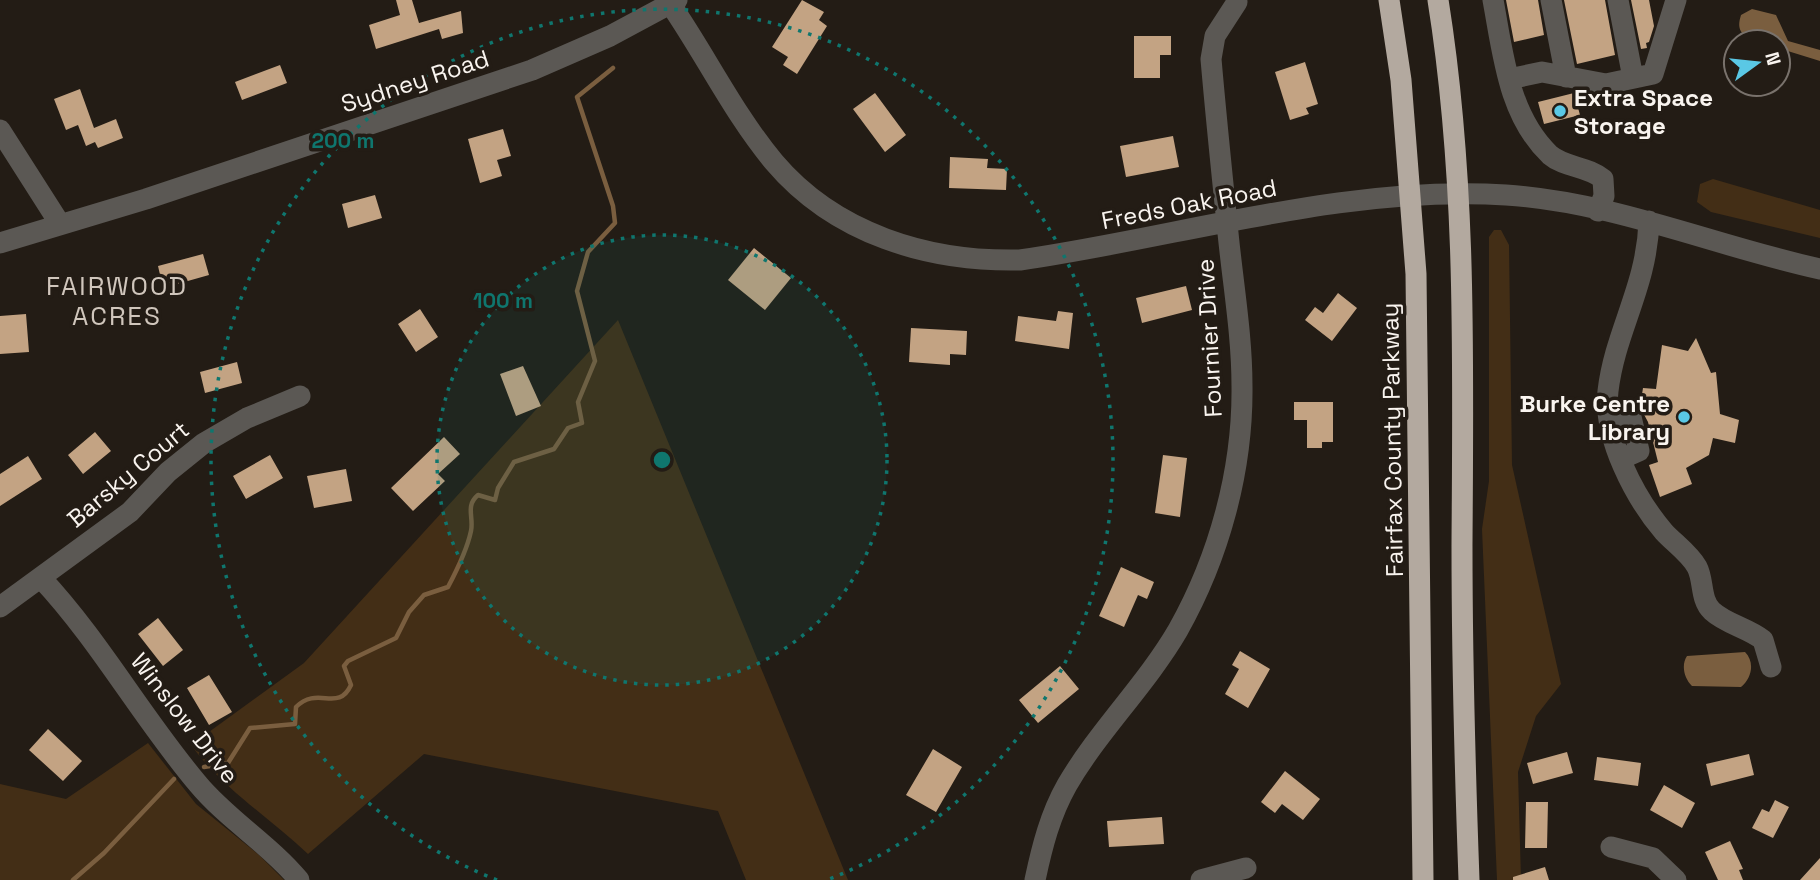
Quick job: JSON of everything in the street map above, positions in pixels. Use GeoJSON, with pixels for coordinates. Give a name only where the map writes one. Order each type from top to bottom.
{"type":"FeatureCollection","features":[{"type":"Feature","properties":{"kind":"highway","name":"Fairfax County Parkway"},"geometry":{"type":"LineString","coordinates":[[1389,0],[1401,80],[1412,195],[1416,274],[1423,880]]}},
{"type":"Feature","properties":{"kind":"highway"},"geometry":{"type":"LineString","coordinates":[[1438,0],[1448,65],[1459,194],[1464,413],[1464,738],[1469,880]]}},
{"type":"Feature","properties":{"kind":"street"},"geometry":{"type":"LineString","coordinates":[[1493,0],[1508,79],[1520,111],[1551,156],[1594,172],[1603,179],[1604,196],[1598,211]]}},
{"type":"Feature","properties":{"kind":"street"},"geometry":{"type":"LineString","coordinates":[[1551,0],[1566,77]]}},
{"type":"Feature","properties":{"kind":"street"},"geometry":{"type":"LineString","coordinates":[[1618,0],[1633,78]]}},
{"type":"Feature","properties":{"kind":"street"},"geometry":{"type":"LineString","coordinates":[[1662,0],[1667,29]]}},
{"type":"Feature","properties":{"kind":"street"},"geometry":{"type":"LineString","coordinates":[[1508,79],[1542,72],[1606,84],[1653,74],[1676,0]]}},
{"type":"Feature","properties":{"kind":"street","name":"Fournier Drive"},"geometry":{"type":"LineString","coordinates":[[1035,880],[1043,843],[1067,785],[1091,749],[1140,688],[1178,629],[1218,538],[1238,454],[1242,385],[1212,59],[1215,36],[1237,2]]}},
{"type":"Feature","properties":{"kind":"street","name":"Freds Oak Road"},"geometry":{"type":"LineString","coordinates":[[674,3],[755,138],[784,172],[839,215],[893,243],[954,258],[1020,260],[1227,222],[1412,195],[1459,194],[1525,198],[1648,221],[1820,269]]}},
{"type":"Feature","properties":{"kind":"street","name":"Sydney Road"},"geometry":{"type":"LineString","coordinates":[[0,243],[146,199],[532,70],[674,3]]}},
{"type":"Feature","properties":{"kind":"street"},"geometry":{"type":"LineString","coordinates":[[0,130],[60,223]]}},
{"type":"Feature","properties":{"kind":"street"},"geometry":{"type":"LineString","coordinates":[[1648,221],[1648,253],[1616,356],[1608,391],[1608,412],[1621,458],[1642,506],[1698,568],[1705,600],[1711,611],[1763,640],[1771,667]]}},
{"type":"Feature","properties":{"kind":"street","name":"Barsky Court"},"geometry":{"type":"LineString","coordinates":[[0,607],[130,512],[168,472],[204,443],[247,418],[300,397]]}},
{"type":"Feature","properties":{"kind":"street","name":"Winslow Drive"},"geometry":{"type":"LineString","coordinates":[[41,578],[69,608],[200,786],[278,856],[299,880]]}},
{"type":"Feature","properties":{"kind":"street"},"geometry":{"type":"LineString","coordinates":[[1611,847],[1653,858],[1676,880]]}},
{"type":"Feature","properties":{"kind":"street"},"geometry":{"type":"LineString","coordinates":[[1201,880],[1246,868]]}},
{"type":"Feature","properties":{"kind":"shaded area"},"geometry":{"type":"Polygon","coordinates":[[[1752,9],[1776,15],[1782,28],[1740,28],[1741,15],[1752,9]]]}},
{"type":"Feature","properties":{"kind":"shaded area"},"geometry":{"type":"Polygon","coordinates":[[[1792,42],[1820,50],[1820,61],[1792,52],[1792,42]]]}},
{"type":"Feature","properties":{"kind":"shaded area"},"geometry":{"type":"Polygon","coordinates":[[[1713,179],[1820,210],[1820,238],[1711,212],[1697,202],[1700,184],[1713,179]]]}},
{"type":"Feature","properties":{"kind":"shaded area"},"geometry":{"type":"Polygon","coordinates":[[[1494,230],[1501,230],[1509,245],[1512,465],[1561,684],[1536,716],[1518,772],[1521,880],[1497,880],[1482,529],[1489,481],[1489,237],[1494,230]]]}},
{"type":"Feature","properties":{"kind":"shaded area"},"geometry":{"type":"Polygon","coordinates":[[[618,320],[848,880],[746,880],[718,811],[424,754],[308,854],[232,790],[191,745],[304,663],[618,320]]]}},
{"type":"Feature","properties":{"kind":"shaded area"},"geometry":{"type":"Polygon","coordinates":[[[1745,652],[1750,660],[1751,670],[1741,687],[1692,686],[1685,675],[1684,663],[1687,656],[1745,652]]]}},
{"type":"Feature","properties":{"kind":"shaded area"},"geometry":{"type":"Polygon","coordinates":[[[148,743],[196,804],[259,855],[284,880],[0,880],[0,784],[66,799],[148,743]]]}},
{"type":"Feature","properties":{"kind":"building"},"geometry":{"type":"Polygon","coordinates":[[[396,0],[412,0],[419,23],[461,11],[463,33],[442,39],[439,29],[376,49],[369,25],[400,15],[396,0]]]}},
{"type":"Feature","properties":{"kind":"building"},"geometry":{"type":"Polygon","coordinates":[[[802,0],[824,12],[819,20],[827,26],[797,74],[783,65],[788,57],[772,47],[802,0]]]}},
{"type":"Feature","properties":{"kind":"building"},"geometry":{"type":"Polygon","coordinates":[[[1506,0],[1538,0],[1544,35],[1514,42],[1506,0]]]}},
{"type":"Feature","properties":{"kind":"building"},"geometry":{"type":"Polygon","coordinates":[[[1564,0],[1605,0],[1615,55],[1577,64],[1564,0]]]}},
{"type":"Feature","properties":{"kind":"building"},"geometry":{"type":"Polygon","coordinates":[[[1631,0],[1649,0],[1654,26],[1649,42],[1646,43],[1647,48],[1641,49],[1631,0]]]}},
{"type":"Feature","properties":{"kind":"building"},"geometry":{"type":"Polygon","coordinates":[[[1134,36],[1171,36],[1171,55],[1160,55],[1160,78],[1134,78],[1134,36]]]}},
{"type":"Feature","properties":{"kind":"building"},"geometry":{"type":"Polygon","coordinates":[[[1305,62],[1318,104],[1306,108],[1309,114],[1290,120],[1275,72],[1305,62]]]}},
{"type":"Feature","properties":{"kind":"building"},"geometry":{"type":"Polygon","coordinates":[[[280,65],[287,83],[242,100],[235,82],[280,65]]]}},
{"type":"Feature","properties":{"kind":"building"},"geometry":{"type":"Polygon","coordinates":[[[80,89],[94,128],[116,119],[123,138],[98,148],[95,142],[86,146],[78,125],[66,130],[54,99],[80,89]]]}},
{"type":"Feature","properties":{"kind":"building"},"geometry":{"type":"Polygon","coordinates":[[[875,93],[906,135],[885,152],[853,109],[875,93]]]}},
{"type":"Feature","properties":{"kind":"building","name":"Extra Space Storage"},"geometry":{"type":"Polygon","coordinates":[[[1574,93],[1580,115],[1544,124],[1538,102],[1574,93]]]}},
{"type":"Feature","properties":{"kind":"building"},"geometry":{"type":"Polygon","coordinates":[[[503,129],[511,156],[497,160],[502,176],[480,183],[468,139],[503,129]]]}},
{"type":"Feature","properties":{"kind":"building"},"geometry":{"type":"Polygon","coordinates":[[[1173,136],[1179,167],[1126,177],[1120,146],[1173,136]]]}},
{"type":"Feature","properties":{"kind":"building"},"geometry":{"type":"Polygon","coordinates":[[[950,157],[988,159],[987,168],[1007,169],[1006,190],[949,188],[950,157]]]}},
{"type":"Feature","properties":{"kind":"building"},"geometry":{"type":"Polygon","coordinates":[[[375,195],[382,218],[348,228],[342,204],[375,195]]]}},
{"type":"Feature","properties":{"kind":"building"},"geometry":{"type":"Polygon","coordinates":[[[754,248],[791,278],[765,310],[728,280],[754,248]]]}},
{"type":"Feature","properties":{"kind":"building"},"geometry":{"type":"Polygon","coordinates":[[[203,254],[209,275],[163,288],[158,266],[203,254]]]}},
{"type":"Feature","properties":{"kind":"building"},"geometry":{"type":"Polygon","coordinates":[[[1186,286],[1192,310],[1142,323],[1136,298],[1186,286]]]}},
{"type":"Feature","properties":{"kind":"building"},"geometry":{"type":"Polygon","coordinates":[[[1338,293],[1357,308],[1332,341],[1305,320],[1315,307],[1323,313],[1338,293]]]}},
{"type":"Feature","properties":{"kind":"building"},"geometry":{"type":"Polygon","coordinates":[[[420,309],[438,337],[416,352],[398,324],[420,309]]]}},
{"type":"Feature","properties":{"kind":"building"},"geometry":{"type":"Polygon","coordinates":[[[1058,311],[1073,313],[1069,349],[1015,341],[1018,316],[1056,321],[1058,311]]]}},
{"type":"Feature","properties":{"kind":"building"},"geometry":{"type":"Polygon","coordinates":[[[26,314],[29,352],[0,354],[0,316],[26,314]]]}},
{"type":"Feature","properties":{"kind":"building"},"geometry":{"type":"Polygon","coordinates":[[[911,328],[967,331],[966,355],[950,354],[950,365],[909,362],[911,328]]]}},
{"type":"Feature","properties":{"kind":"building","name":"Burke Centre Library"},"geometry":{"type":"Polygon","coordinates":[[[1696,338],[1711,373],[1716,372],[1720,414],[1739,420],[1735,443],[1713,438],[1709,455],[1686,468],[1692,484],[1660,497],[1649,465],[1658,462],[1648,422],[1640,407],[1643,388],[1656,389],[1662,345],[1688,351],[1696,338]]]}},
{"type":"Feature","properties":{"kind":"building"},"geometry":{"type":"Polygon","coordinates":[[[237,362],[242,383],[205,393],[200,372],[237,362]]]}},
{"type":"Feature","properties":{"kind":"building"},"geometry":{"type":"Polygon","coordinates":[[[523,366],[541,406],[516,416],[500,374],[523,366]]]}},
{"type":"Feature","properties":{"kind":"building"},"geometry":{"type":"Polygon","coordinates":[[[1294,402],[1333,402],[1333,442],[1322,442],[1322,448],[1307,448],[1307,420],[1294,420],[1294,402]]]}},
{"type":"Feature","properties":{"kind":"building"},"geometry":{"type":"Polygon","coordinates":[[[95,432],[111,451],[83,474],[68,455],[95,432]]]}},
{"type":"Feature","properties":{"kind":"building"},"geometry":{"type":"Polygon","coordinates":[[[444,437],[460,454],[438,474],[445,481],[413,511],[391,488],[444,437]]]}},
{"type":"Feature","properties":{"kind":"building"},"geometry":{"type":"Polygon","coordinates":[[[270,455],[283,478],[246,499],[233,476],[270,455]]]}},
{"type":"Feature","properties":{"kind":"building"},"geometry":{"type":"Polygon","coordinates":[[[1163,455],[1187,458],[1180,517],[1155,513],[1163,455]]]}},
{"type":"Feature","properties":{"kind":"building"},"geometry":{"type":"Polygon","coordinates":[[[28,456],[42,479],[0,506],[0,474],[28,456]]]}},
{"type":"Feature","properties":{"kind":"building"},"geometry":{"type":"Polygon","coordinates":[[[346,469],[352,501],[314,508],[307,476],[346,469]]]}},
{"type":"Feature","properties":{"kind":"building"},"geometry":{"type":"Polygon","coordinates":[[[1121,567],[1154,582],[1147,599],[1138,595],[1124,627],[1099,616],[1121,567]]]}},
{"type":"Feature","properties":{"kind":"building"},"geometry":{"type":"Polygon","coordinates":[[[158,618],[183,650],[163,666],[138,634],[158,618]]]}},
{"type":"Feature","properties":{"kind":"building"},"geometry":{"type":"Polygon","coordinates":[[[1240,651],[1270,669],[1248,708],[1225,694],[1239,669],[1232,665],[1240,651]]]}},
{"type":"Feature","properties":{"kind":"building"},"geometry":{"type":"Polygon","coordinates":[[[1060,666],[1079,689],[1038,723],[1019,700],[1060,666]]]}},
{"type":"Feature","properties":{"kind":"building"},"geometry":{"type":"Polygon","coordinates":[[[209,675],[232,712],[209,725],[187,688],[209,675]]]}},
{"type":"Feature","properties":{"kind":"building"},"geometry":{"type":"Polygon","coordinates":[[[48,729],[82,761],[63,781],[29,750],[48,729]]]}},
{"type":"Feature","properties":{"kind":"building"},"geometry":{"type":"Polygon","coordinates":[[[933,749],[962,767],[936,812],[906,795],[933,749]]]}},
{"type":"Feature","properties":{"kind":"building"},"geometry":{"type":"Polygon","coordinates":[[[1567,752],[1573,773],[1533,784],[1527,763],[1567,752]]]}},
{"type":"Feature","properties":{"kind":"building"},"geometry":{"type":"Polygon","coordinates":[[[1749,754],[1754,775],[1711,786],[1706,764],[1749,754]]]}},
{"type":"Feature","properties":{"kind":"building"},"geometry":{"type":"Polygon","coordinates":[[[1597,757],[1641,763],[1638,786],[1594,780],[1597,757]]]}},
{"type":"Feature","properties":{"kind":"building"},"geometry":{"type":"Polygon","coordinates":[[[1285,771],[1320,799],[1303,820],[1282,804],[1275,813],[1261,802],[1285,771]]]}},
{"type":"Feature","properties":{"kind":"building"},"geometry":{"type":"Polygon","coordinates":[[[1664,785],[1695,803],[1682,828],[1650,810],[1664,785]]]}},
{"type":"Feature","properties":{"kind":"building"},"geometry":{"type":"Polygon","coordinates":[[[1775,800],[1789,807],[1773,838],[1752,828],[1762,809],[1769,812],[1775,800]]]}},
{"type":"Feature","properties":{"kind":"building"},"geometry":{"type":"Polygon","coordinates":[[[1526,802],[1548,802],[1547,848],[1525,848],[1526,802]]]}},
{"type":"Feature","properties":{"kind":"building"},"geometry":{"type":"Polygon","coordinates":[[[1162,817],[1164,844],[1109,847],[1107,821],[1162,817]]]}},
{"type":"Feature","properties":{"kind":"building"},"geometry":{"type":"Polygon","coordinates":[[[1730,841],[1743,869],[1739,870],[1743,880],[1718,880],[1705,852],[1730,841]]]}},
{"type":"Feature","properties":{"kind":"building"},"geometry":{"type":"Polygon","coordinates":[[[1820,858],[1820,880],[1800,880],[1820,858]]]}},
{"type":"Feature","properties":{"kind":"building"},"geometry":{"type":"Polygon","coordinates":[[[1545,867],[1549,880],[1513,880],[1513,877],[1545,867]]]}},
{"type":"Feature","properties":{"kind":"waterway"},"geometry":{"type":"LineString","coordinates":[[204,767],[228,763],[250,728],[295,724],[296,707],[304,701],[340,697],[346,693],[351,685],[344,666],[348,661],[396,638],[409,612],[424,595],[448,587],[469,538],[474,499],[478,495],[495,500],[498,488],[514,462],[554,449],[568,428],[582,423],[578,402],[595,361],[577,291],[588,252],[615,223],[613,206],[577,97],[613,68]]}},
{"type":"Feature","properties":{"kind":"waterway"},"geometry":{"type":"LineString","coordinates":[[73,880],[104,853],[174,779]]}},
{"type":"Feature","properties":{"kind":"place","name":"Extra Space Storage"},"geometry":{"type":"Point","coordinates":[1560,111]}},
{"type":"Feature","properties":{"kind":"place","name":"Burke Centre Library"},"geometry":{"type":"Point","coordinates":[1684,417]}},
{"type":"Feature","properties":{"kind":"district","name":"FAIRWOOD ACRES"},"geometry":{"type":"Point","coordinates":[117,301]}}]}
